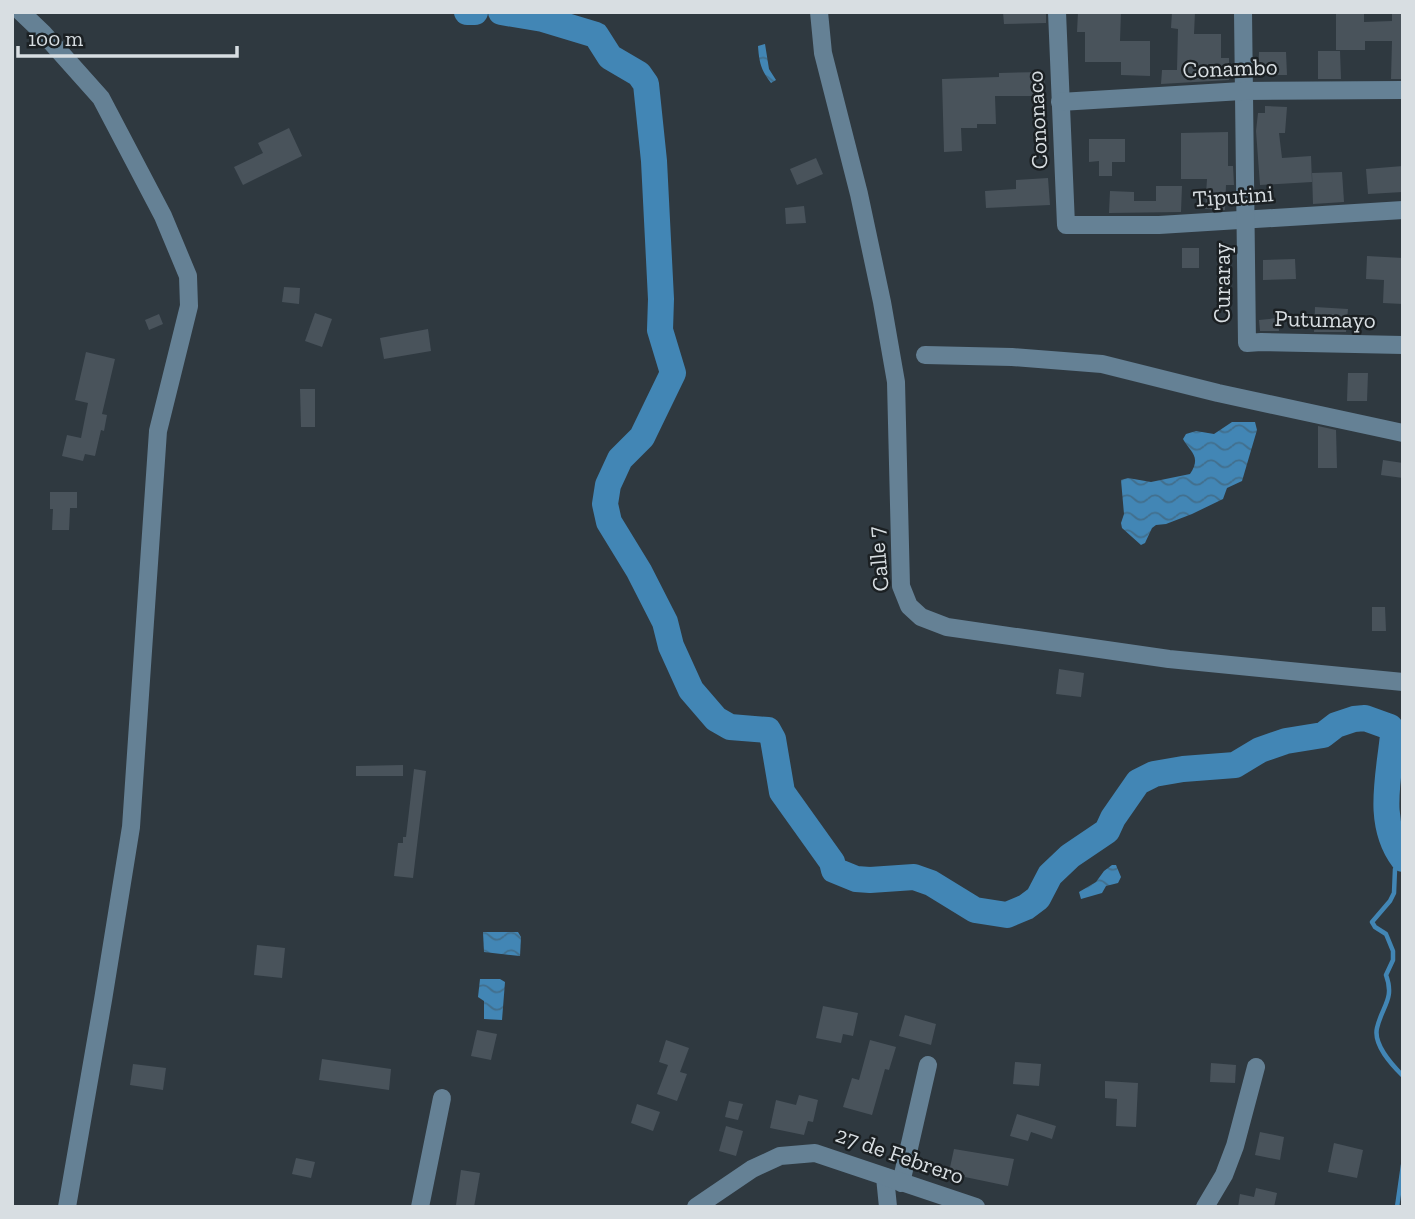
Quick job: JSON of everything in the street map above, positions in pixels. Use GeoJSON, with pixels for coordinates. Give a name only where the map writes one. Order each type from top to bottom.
{"type":"FeatureCollection","features":[{"type":"Feature","properties":{"kind":"street"},"geometry":{"type":"LineString","coordinates":[[21,12],[101,98],[163,216],[188,276],[189,296],[189,306],[158,431],[131,827],[67,1207]]}},
{"type":"Feature","properties":{"kind":"street","name":"Calle 7"},"geometry":{"type":"LineString","coordinates":[[819,12],[823,53],[862,208],[896,382],[901,586],[909,606],[921,617],[947,627],[979,632],[1169,659],[1403,682]]}},
{"type":"Feature","properties":{"kind":"street","name":"Cononaco"},"geometry":{"type":"LineString","coordinates":[[1057,12],[1066,225]]}},
{"type":"Feature","properties":{"kind":"street","name":"Curaray"},"geometry":{"type":"LineString","coordinates":[[1243,12],[1247,343]]}},
{"type":"Feature","properties":{"kind":"street","name":"Conambo"},"geometry":{"type":"LineString","coordinates":[[1060,102],[1242,91],[1403,90]]}},
{"type":"Feature","properties":{"kind":"street","name":"Tiputini"},"geometry":{"type":"LineString","coordinates":[[1066,225],[1158,225],[1403,210]]}},
{"type":"Feature","properties":{"kind":"street","name":"Putumayo"},"geometry":{"type":"LineString","coordinates":[[1247,343],[1403,345]]}},
{"type":"Feature","properties":{"kind":"street"},"geometry":{"type":"LineString","coordinates":[[925,355],[1012,357],[1102,364],[1218,393],[1403,433]]}},
{"type":"Feature","properties":{"kind":"street"},"geometry":{"type":"LineString","coordinates":[[888,1207],[893,1180],[928,1065]]}},
{"type":"Feature","properties":{"kind":"street"},"geometry":{"type":"LineString","coordinates":[[1205,1207],[1224,1175],[1236,1146],[1256,1068]]}},
{"type":"Feature","properties":{"kind":"street"},"geometry":{"type":"LineString","coordinates":[[420,1207],[442,1098]]}},
{"type":"Feature","properties":{"kind":"street","name":"27 de Febrero"},"geometry":{"type":"LineString","coordinates":[[696,1207],[752,1168],[780,1156],[815,1153],[976,1207]]}},
{"type":"Feature","properties":{"kind":"water"},"geometry":{"type":"Polygon","coordinates":[[[765,44],[769,69],[776,80],[771,83],[759,56],[758,46],[765,44]]]}},
{"type":"Feature","properties":{"kind":"water"},"geometry":{"type":"Polygon","coordinates":[[[1232,422],[1255,422],[1257,430],[1242,481],[1227,488],[1223,499],[1192,514],[1156,525],[1141,545],[1122,528],[1124,514],[1121,480],[1128,478],[1151,482],[1190,474],[1195,458],[1183,439],[1186,434],[1196,431],[1214,434],[1232,422]]]}},
{"type":"Feature","properties":{"kind":"water"},"geometry":{"type":"Polygon","coordinates":[[[1112,865],[1116,865],[1121,877],[1118,883],[1106,886],[1102,893],[1081,899],[1079,892],[1096,882],[1112,865]]]}},
{"type":"Feature","properties":{"kind":"water"},"geometry":{"type":"Polygon","coordinates":[[[483,932],[518,932],[521,937],[520,956],[484,952],[483,932]]]}},
{"type":"Feature","properties":{"kind":"water"},"geometry":{"type":"Polygon","coordinates":[[[480,979],[500,979],[505,982],[502,1020],[484,1019],[484,1001],[478,997],[480,979]]]}},
{"type":"Feature","properties":{"kind":"building"},"geometry":{"type":"Polygon","coordinates":[[[1003,12],[1046,12],[1046,23],[1004,24],[1003,12]]]}},
{"type":"Feature","properties":{"kind":"building"},"geometry":{"type":"Polygon","coordinates":[[[1078,12],[1121,12],[1120,41],[1150,41],[1150,76],[1121,75],[1121,62],[1085,62],[1085,32],[1077,32],[1078,12]]]}},
{"type":"Feature","properties":{"kind":"building"},"geometry":{"type":"Polygon","coordinates":[[[1172,12],[1195,12],[1194,34],[1221,34],[1221,58],[1229,58],[1229,80],[1161,84],[1162,70],[1177,70],[1178,29],[1171,28],[1172,12]]]}},
{"type":"Feature","properties":{"kind":"building"},"geometry":{"type":"Polygon","coordinates":[[[1336,12],[1364,12],[1364,22],[1392,21],[1392,12],[1403,12],[1403,79],[1391,79],[1392,41],[1365,41],[1365,50],[1336,50],[1336,12]]]}},
{"type":"Feature","properties":{"kind":"building"},"geometry":{"type":"Polygon","coordinates":[[[1318,51],[1340,51],[1341,79],[1318,79],[1318,51]]]}},
{"type":"Feature","properties":{"kind":"building"},"geometry":{"type":"Polygon","coordinates":[[[1259,52],[1286,52],[1287,75],[1258,75],[1259,52]]]}},
{"type":"Feature","properties":{"kind":"building"},"geometry":{"type":"Polygon","coordinates":[[[1044,72],[1045,96],[995,96],[996,124],[977,124],[977,128],[961,128],[962,151],[944,152],[942,79],[1044,72]]]}},
{"type":"Feature","properties":{"kind":"building"},"geometry":{"type":"Polygon","coordinates":[[[1265,106],[1287,107],[1285,133],[1279,133],[1282,158],[1311,156],[1312,182],[1260,185],[1256,131],[1258,113],[1265,113],[1265,106]]]}},
{"type":"Feature","properties":{"kind":"building"},"geometry":{"type":"Polygon","coordinates":[[[289,128],[302,156],[243,185],[234,167],[263,153],[258,143],[289,128]]]}},
{"type":"Feature","properties":{"kind":"building"},"geometry":{"type":"Polygon","coordinates":[[[1228,132],[1228,166],[1233,166],[1234,185],[1226,185],[1225,210],[1205,209],[1207,179],[1181,179],[1181,133],[1228,132]]]}},
{"type":"Feature","properties":{"kind":"building"},"geometry":{"type":"Polygon","coordinates":[[[1089,139],[1125,139],[1125,162],[1112,162],[1112,176],[1099,176],[1099,161],[1089,162],[1089,139]]]}},
{"type":"Feature","properties":{"kind":"building"},"geometry":{"type":"Polygon","coordinates":[[[816,158],[823,174],[797,185],[790,169],[816,158]]]}},
{"type":"Feature","properties":{"kind":"building"},"geometry":{"type":"Polygon","coordinates":[[[1403,166],[1403,192],[1368,194],[1366,169],[1403,166]]]}},
{"type":"Feature","properties":{"kind":"building"},"geometry":{"type":"Polygon","coordinates":[[[1342,172],[1344,202],[1313,204],[1312,173],[1342,172]]]}},
{"type":"Feature","properties":{"kind":"building"},"geometry":{"type":"Polygon","coordinates":[[[1048,178],[1050,205],[986,208],[985,191],[1016,189],[1016,180],[1048,178]]]}},
{"type":"Feature","properties":{"kind":"building"},"geometry":{"type":"Polygon","coordinates":[[[1156,186],[1182,186],[1181,212],[1109,213],[1110,191],[1134,192],[1134,201],[1156,201],[1156,186]]]}},
{"type":"Feature","properties":{"kind":"building"},"geometry":{"type":"Polygon","coordinates":[[[804,206],[806,223],[786,224],[785,208],[804,206]]]}},
{"type":"Feature","properties":{"kind":"building"},"geometry":{"type":"Polygon","coordinates":[[[1182,248],[1199,248],[1199,268],[1182,268],[1182,248]]]}},
{"type":"Feature","properties":{"kind":"building"},"geometry":{"type":"Polygon","coordinates":[[[1367,256],[1403,258],[1403,304],[1383,303],[1384,280],[1366,279],[1367,256]]]}},
{"type":"Feature","properties":{"kind":"building"},"geometry":{"type":"Polygon","coordinates":[[[1295,259],[1296,279],[1263,280],[1263,260],[1295,259]]]}},
{"type":"Feature","properties":{"kind":"building"},"geometry":{"type":"Polygon","coordinates":[[[284,287],[300,288],[299,304],[282,302],[284,287]]]}},
{"type":"Feature","properties":{"kind":"building"},"geometry":{"type":"Polygon","coordinates":[[[1315,307],[1348,309],[1346,332],[1314,332],[1315,307]]]}},
{"type":"Feature","properties":{"kind":"building"},"geometry":{"type":"Polygon","coordinates":[[[315,313],[332,319],[322,347],[305,341],[315,313]]]}},
{"type":"Feature","properties":{"kind":"building"},"geometry":{"type":"Polygon","coordinates":[[[159,314],[163,324],[149,330],[145,320],[159,314]]]}},
{"type":"Feature","properties":{"kind":"building"},"geometry":{"type":"Polygon","coordinates":[[[1278,318],[1279,331],[1260,331],[1259,320],[1278,318]]]}},
{"type":"Feature","properties":{"kind":"building"},"geometry":{"type":"Polygon","coordinates":[[[428,329],[431,351],[384,359],[380,338],[428,329]]]}},
{"type":"Feature","properties":{"kind":"building"},"geometry":{"type":"Polygon","coordinates":[[[86,352],[115,359],[102,414],[107,415],[104,431],[101,430],[95,456],[85,454],[83,461],[62,456],[67,435],[81,438],[88,403],[75,400],[86,352]]]}},
{"type":"Feature","properties":{"kind":"building"},"geometry":{"type":"Polygon","coordinates":[[[1348,373],[1368,373],[1367,401],[1347,401],[1348,373]]]}},
{"type":"Feature","properties":{"kind":"building"},"geometry":{"type":"Polygon","coordinates":[[[300,389],[315,389],[315,427],[301,427],[300,389]]]}},
{"type":"Feature","properties":{"kind":"building"},"geometry":{"type":"Polygon","coordinates":[[[1318,426],[1336,430],[1337,468],[1318,468],[1318,426]]]}},
{"type":"Feature","properties":{"kind":"building"},"geometry":{"type":"Polygon","coordinates":[[[1383,460],[1403,463],[1403,478],[1381,475],[1383,460]]]}},
{"type":"Feature","properties":{"kind":"building"},"geometry":{"type":"Polygon","coordinates":[[[50,492],[77,492],[77,508],[70,508],[69,530],[52,530],[53,509],[50,509],[50,492]]]}},
{"type":"Feature","properties":{"kind":"building"},"geometry":{"type":"Polygon","coordinates":[[[1372,607],[1385,607],[1386,631],[1372,631],[1372,607]]]}},
{"type":"Feature","properties":{"kind":"building"},"geometry":{"type":"Polygon","coordinates":[[[1059,669],[1084,673],[1081,697],[1056,694],[1059,669]]]}},
{"type":"Feature","properties":{"kind":"building"},"geometry":{"type":"Polygon","coordinates":[[[403,765],[403,776],[356,776],[356,766],[403,765]]]}},
{"type":"Feature","properties":{"kind":"building"},"geometry":{"type":"Polygon","coordinates":[[[414,769],[426,771],[413,878],[394,876],[398,843],[403,843],[403,837],[406,837],[414,769]]]}},
{"type":"Feature","properties":{"kind":"building"},"geometry":{"type":"Polygon","coordinates":[[[257,945],[285,948],[282,978],[254,975],[257,945]]]}},
{"type":"Feature","properties":{"kind":"building"},"geometry":{"type":"Polygon","coordinates":[[[823,1006],[858,1013],[853,1036],[843,1034],[841,1043],[816,1038],[823,1006]]]}},
{"type":"Feature","properties":{"kind":"building"},"geometry":{"type":"Polygon","coordinates":[[[905,1015],[936,1024],[931,1045],[899,1036],[905,1015]]]}},
{"type":"Feature","properties":{"kind":"building"},"geometry":{"type":"Polygon","coordinates":[[[477,1030],[497,1034],[491,1060],[471,1056],[477,1030]]]}},
{"type":"Feature","properties":{"kind":"building"},"geometry":{"type":"Polygon","coordinates":[[[666,1040],[689,1048],[680,1072],[687,1074],[677,1101],[657,1094],[668,1065],[659,1062],[666,1040]]]}},
{"type":"Feature","properties":{"kind":"building"},"geometry":{"type":"Polygon","coordinates":[[[870,1040],[896,1047],[889,1070],[885,1069],[872,1115],[843,1107],[852,1078],[859,1080],[870,1040]]]}},
{"type":"Feature","properties":{"kind":"building"},"geometry":{"type":"Polygon","coordinates":[[[322,1059],[391,1069],[389,1090],[319,1080],[322,1059]]]}},
{"type":"Feature","properties":{"kind":"building"},"geometry":{"type":"Polygon","coordinates":[[[1015,1062],[1041,1064],[1039,1086],[1013,1084],[1015,1062]]]}},
{"type":"Feature","properties":{"kind":"building"},"geometry":{"type":"Polygon","coordinates":[[[1211,1063],[1236,1065],[1235,1083],[1210,1082],[1211,1063]]]}},
{"type":"Feature","properties":{"kind":"building"},"geometry":{"type":"Polygon","coordinates":[[[133,1064],[166,1068],[163,1090],[130,1085],[133,1064]]]}},
{"type":"Feature","properties":{"kind":"building"},"geometry":{"type":"Polygon","coordinates":[[[1105,1081],[1138,1083],[1136,1127],[1116,1126],[1117,1099],[1105,1098],[1105,1081]]]}},
{"type":"Feature","properties":{"kind":"building"},"geometry":{"type":"Polygon","coordinates":[[[799,1095],[818,1100],[813,1122],[808,1121],[804,1135],[770,1128],[776,1100],[796,1105],[799,1095]]]}},
{"type":"Feature","properties":{"kind":"building"},"geometry":{"type":"Polygon","coordinates":[[[729,1101],[743,1104],[738,1120],[725,1117],[729,1101]]]}},
{"type":"Feature","properties":{"kind":"building"},"geometry":{"type":"Polygon","coordinates":[[[637,1104],[660,1112],[653,1131],[631,1123],[637,1104]]]}},
{"type":"Feature","properties":{"kind":"building"},"geometry":{"type":"Polygon","coordinates":[[[1017,1114],[1056,1126],[1052,1139],[1031,1132],[1028,1141],[1010,1136],[1017,1114]]]}},
{"type":"Feature","properties":{"kind":"building"},"geometry":{"type":"Polygon","coordinates":[[[726,1126],[743,1131],[736,1156],[719,1151],[726,1126]]]}},
{"type":"Feature","properties":{"kind":"building"},"geometry":{"type":"Polygon","coordinates":[[[1260,1132],[1284,1137],[1280,1160],[1255,1155],[1260,1132]]]}},
{"type":"Feature","properties":{"kind":"building"},"geometry":{"type":"Polygon","coordinates":[[[1334,1143],[1363,1150],[1357,1178],[1328,1172],[1334,1143]]]}},
{"type":"Feature","properties":{"kind":"building"},"geometry":{"type":"Polygon","coordinates":[[[954,1149],[1014,1159],[1008,1186],[949,1172],[954,1149]]]}},
{"type":"Feature","properties":{"kind":"building"},"geometry":{"type":"Polygon","coordinates":[[[296,1158],[315,1162],[311,1178],[292,1174],[296,1158]]]}},
{"type":"Feature","properties":{"kind":"building"},"geometry":{"type":"Polygon","coordinates":[[[461,1170],[480,1173],[474,1207],[456,1205],[461,1170]]]}},
{"type":"Feature","properties":{"kind":"building"},"geometry":{"type":"Polygon","coordinates":[[[1256,1188],[1277,1193],[1274,1207],[1238,1207],[1240,1194],[1254,1197],[1256,1188]]]}},
{"type":"Feature","properties":{"kind":"waterway"},"geometry":{"type":"LineString","coordinates":[[467,12],[475,12]]}},
{"type":"Feature","properties":{"kind":"waterway"},"geometry":{"type":"LineString","coordinates":[[501,12],[543,19],[596,35],[610,57],[639,74],[646,84],[654,161],[660,330],[673,373],[642,437],[620,459],[608,485],[605,504],[609,522],[639,571],[665,622],[671,646],[691,690],[716,719],[730,727],[768,730],[773,739],[782,792],[832,862],[834,870],[856,879],[914,877],[931,883],[975,910],[1007,915],[1026,907],[1038,898],[1050,875],[1070,856],[1107,831],[1138,782],[1154,774],[1235,765],[1260,750],[1286,741],[1323,735],[1336,725],[1365,718],[1390,727],[1393,735],[1387,783],[1387,815],[1389,830],[1403,859]]}},
{"type":"Feature","properties":{"kind":"waterway"},"geometry":{"type":"LineString","coordinates":[[1403,865],[1395,869],[1394,893],[1390,901],[1372,922],[1386,934],[1393,951],[1393,960],[1386,975],[1388,997],[1377,1028],[1378,1041],[1384,1054],[1403,1076]]}},
{"type":"Feature","properties":{"kind":"waterway"},"geometry":{"type":"LineString","coordinates":[[1397,1207],[1403,1165]]}}]}
